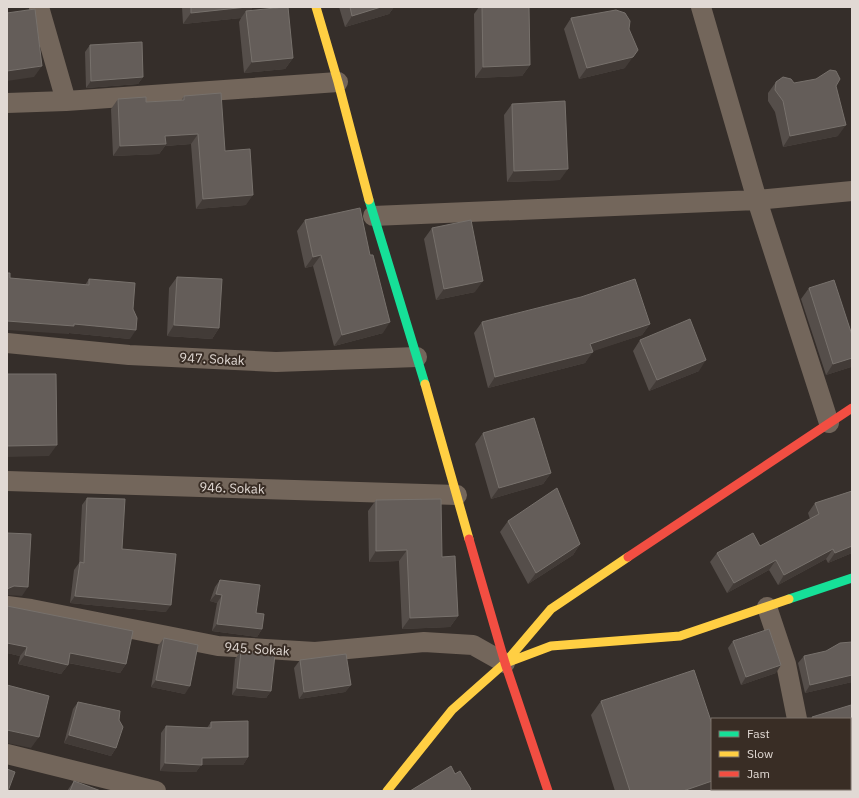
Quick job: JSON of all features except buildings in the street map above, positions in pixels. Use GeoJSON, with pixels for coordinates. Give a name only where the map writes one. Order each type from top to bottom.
{"type":"FeatureCollection","features":[{"type":"Feature","properties":{"kind":"street"},"geometry":{"type":"LineString","coordinates":[[39,7],[66,102]]}},
{"type":"Feature","properties":{"kind":"street"},"geometry":{"type":"LineString","coordinates":[[316,7],[338,82],[373,216],[418,357],[505,663],[548,791]]}},
{"type":"Feature","properties":{"kind":"street"},"geometry":{"type":"LineString","coordinates":[[701,7],[758,200],[830,423]]}},
{"type":"Feature","properties":{"kind":"street"},"geometry":{"type":"LineString","coordinates":[[7,103],[66,102],[338,82]]}},
{"type":"Feature","properties":{"kind":"street"},"geometry":{"type":"LineString","coordinates":[[373,216],[758,200],[852,191]]}},
{"type":"Feature","properties":{"kind":"street","name":"947. Sokak"},"geometry":{"type":"LineString","coordinates":[[7,343],[129,355],[276,362],[418,357]]}},
{"type":"Feature","properties":{"kind":"street"},"geometry":{"type":"LineString","coordinates":[[387,791],[452,710],[505,663],[551,609],[852,408]]}},
{"type":"Feature","properties":{"kind":"street","name":"946. Sokak"},"geometry":{"type":"LineString","coordinates":[[7,481],[457,496]]}},
{"type":"Feature","properties":{"kind":"street"},"geometry":{"type":"LineString","coordinates":[[505,663],[551,646],[680,636],[852,578]]}},
{"type":"Feature","properties":{"kind":"street","name":"945. Sokak"},"geometry":{"type":"LineString","coordinates":[[7,606],[31,609],[218,646],[315,652],[424,642],[473,645],[505,663]]}},
{"type":"Feature","properties":{"kind":"street"},"geometry":{"type":"LineString","coordinates":[[767,607],[786,664],[797,718]]}},
{"type":"Feature","properties":{"kind":"street"},"geometry":{"type":"LineString","coordinates":[[7,754],[156,791]]}},
{"type":"Feature","properties":{"kind":"traffic: fast"},"geometry":{"type":"LineString","coordinates":[[369,200],[425,384]]}},
{"type":"Feature","properties":{"kind":"traffic: fast"},"geometry":{"type":"LineString","coordinates":[[789,599],[852,578]]}},
{"type":"Feature","properties":{"kind":"traffic: slow"},"geometry":{"type":"LineString","coordinates":[[316,7],[338,82],[369,200]]}},
{"type":"Feature","properties":{"kind":"traffic: slow"},"geometry":{"type":"LineString","coordinates":[[425,384],[469,539]]}},
{"type":"Feature","properties":{"kind":"traffic: slow"},"geometry":{"type":"LineString","coordinates":[[387,791],[452,710],[505,663],[551,609],[628,557]]}},
{"type":"Feature","properties":{"kind":"traffic: slow"},"geometry":{"type":"LineString","coordinates":[[506,663],[551,646],[680,636],[789,599]]}},
{"type":"Feature","properties":{"kind":"traffic: jam"},"geometry":{"type":"LineString","coordinates":[[628,557],[852,408]]}},
{"type":"Feature","properties":{"kind":"traffic: jam"},"geometry":{"type":"LineString","coordinates":[[469,539],[505,663],[548,791]]}}]}
